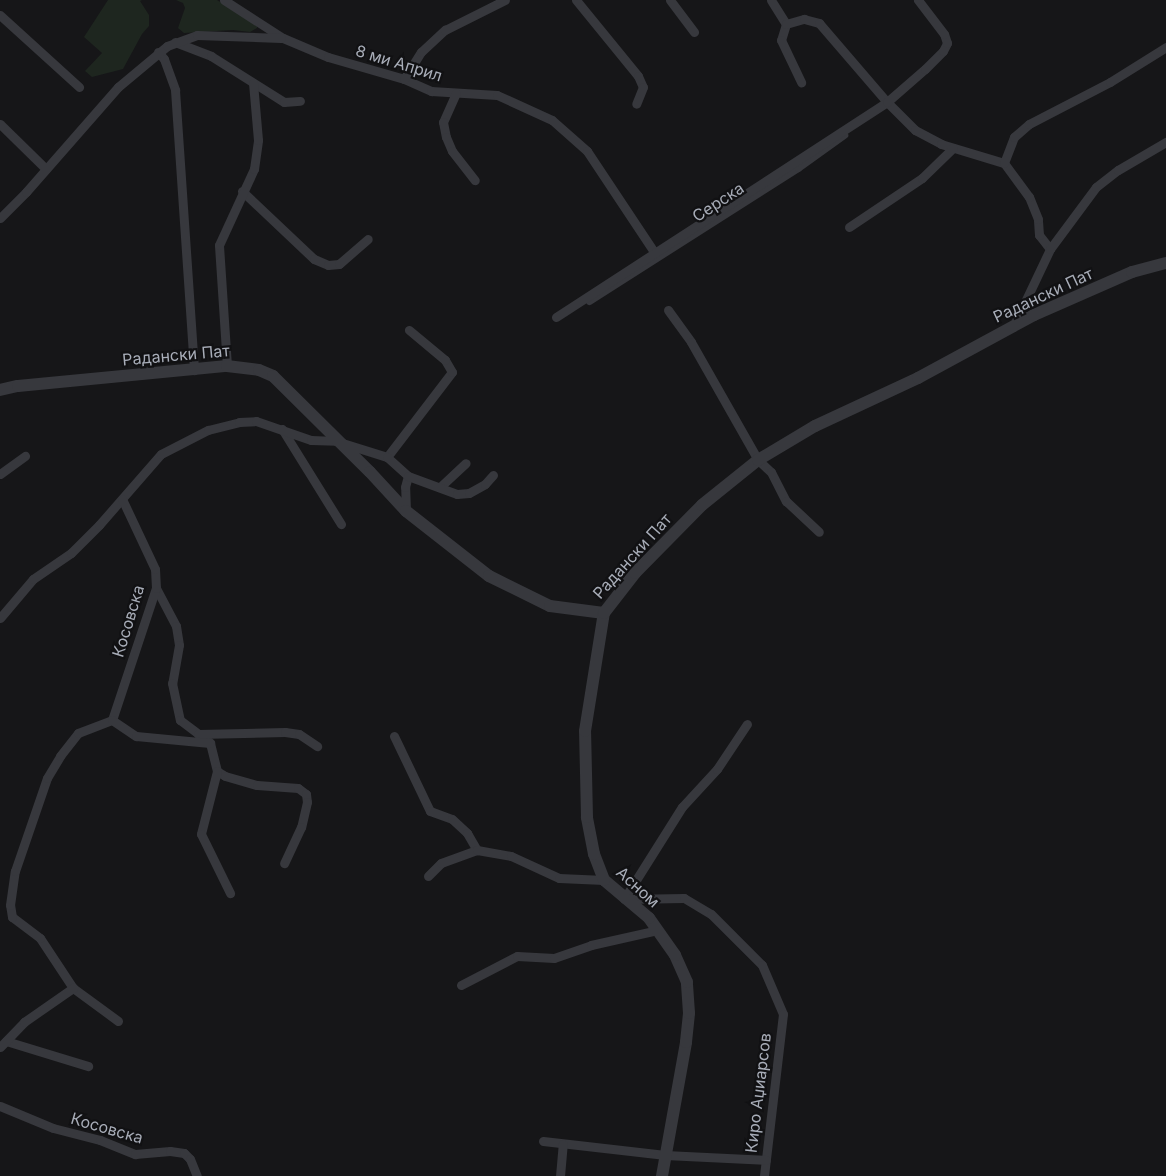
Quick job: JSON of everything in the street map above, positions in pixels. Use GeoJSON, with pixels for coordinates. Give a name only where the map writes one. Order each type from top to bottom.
{"type":"FeatureCollection","features":[{"type":"Feature","properties":{"kind":"street","name":"8 ми Април"},"geometry":{"type":"LineString","coordinates":[[224,0],[283,38],[328,57],[404,79],[419,87],[456,93],[497,95],[552,120],[587,151],[654,252]]}},
{"type":"Feature","properties":{"kind":"street"},"geometry":{"type":"LineString","coordinates":[[404,79],[421,52],[445,30],[505,0]]}},
{"type":"Feature","properties":{"kind":"street"},"geometry":{"type":"LineString","coordinates":[[576,0],[638,76],[643,87],[636,104]]}},
{"type":"Feature","properties":{"kind":"street"},"geometry":{"type":"LineString","coordinates":[[670,0],[694,32]]}},
{"type":"Feature","properties":{"kind":"street"},"geometry":{"type":"LineString","coordinates":[[771,0],[786,24],[781,40],[801,82]]}},
{"type":"Feature","properties":{"kind":"street"},"geometry":{"type":"LineString","coordinates":[[558,316],[887,102],[925,69],[944,51],[947,43],[944,34],[918,0]]}},
{"type":"Feature","properties":{"kind":"street"},"geometry":{"type":"LineString","coordinates":[[0,15],[80,87]]}},
{"type":"Feature","properties":{"kind":"street"},"geometry":{"type":"LineString","coordinates":[[786,24],[804,19],[819,23],[887,102],[915,130],[953,148],[1004,163],[1029,197],[1038,219],[1039,235],[1050,249]]}},
{"type":"Feature","properties":{"kind":"street"},"geometry":{"type":"LineString","coordinates":[[0,218],[118,87],[137,68],[175,41],[197,35],[283,38]]}},
{"type":"Feature","properties":{"kind":"street"},"geometry":{"type":"LineString","coordinates":[[175,41],[212,56],[284,102],[300,101]]}},
{"type":"Feature","properties":{"kind":"street"},"geometry":{"type":"LineString","coordinates":[[1004,163],[1014,137],[1029,124],[1110,82],[1166,47]]}},
{"type":"Feature","properties":{"kind":"street"},"geometry":{"type":"LineString","coordinates":[[158,52],[164,59],[175,90],[194,370]]}},
{"type":"Feature","properties":{"kind":"street"},"geometry":{"type":"LineString","coordinates":[[227,366],[219,245],[254,169],[258,140],[253,83]]}},
{"type":"Feature","properties":{"kind":"street"},"geometry":{"type":"LineString","coordinates":[[456,93],[443,122],[446,137],[452,151],[475,180]]}},
{"type":"Feature","properties":{"kind":"street","name":"Серска"},"geometry":{"type":"LineString","coordinates":[[558,316],[562,317],[571,312],[798,168],[887,102]]}},
{"type":"Feature","properties":{"kind":"street"},"geometry":{"type":"LineString","coordinates":[[0,124],[46,169]]}},
{"type":"Feature","properties":{"kind":"street"},"geometry":{"type":"LineString","coordinates":[[1013,327],[1050,249],[1096,187],[1118,170],[1166,142]]}},
{"type":"Feature","properties":{"kind":"street"},"geometry":{"type":"LineString","coordinates":[[849,227],[922,178],[953,148]]}},
{"type":"Feature","properties":{"kind":"street"},"geometry":{"type":"LineString","coordinates":[[242,191],[314,259],[328,265],[339,264],[368,239]]}},
{"type":"Feature","properties":{"kind":"street","name":"Радански Пат"},"geometry":{"type":"LineString","coordinates":[[0,390],[18,386],[227,366],[260,370],[273,376],[336,441],[370,472],[406,512],[489,576],[550,606],[604,613],[635,573],[702,505],[758,460],[815,426],[918,378],[1013,327],[1132,272],[1166,263]]}},
{"type":"Feature","properties":{"kind":"street"},"geometry":{"type":"LineString","coordinates":[[668,309],[691,342],[758,460],[771,472],[786,501],[819,532]]}},
{"type":"Feature","properties":{"kind":"street"},"geometry":{"type":"LineString","coordinates":[[387,457],[452,372],[445,360],[409,330]]}},
{"type":"Feature","properties":{"kind":"street"},"geometry":{"type":"LineString","coordinates":[[0,618],[33,579],[71,553],[161,454],[208,430],[239,422],[256,421],[311,440],[336,441],[387,457],[408,476],[457,494],[469,493],[485,484],[493,475]]}},
{"type":"Feature","properties":{"kind":"street"},"geometry":{"type":"LineString","coordinates":[[282,429],[341,524]]}},
{"type":"Feature","properties":{"kind":"street"},"geometry":{"type":"LineString","coordinates":[[0,474],[25,456]]}},
{"type":"Feature","properties":{"kind":"street"},"geometry":{"type":"LineString","coordinates":[[440,487],[466,463]]}},
{"type":"Feature","properties":{"kind":"street"},"geometry":{"type":"LineString","coordinates":[[406,512],[405,488],[408,476]]}},
{"type":"Feature","properties":{"kind":"street","name":"Косовска"},"geometry":{"type":"LineString","coordinates":[[112,720],[156,588],[155,569],[122,499]]}},
{"type":"Feature","properties":{"kind":"street"},"geometry":{"type":"LineString","coordinates":[[156,588],[176,626],[179,645],[172,683],[180,720],[210,743],[217,771],[201,834],[230,893]]}},
{"type":"Feature","properties":{"kind":"street","name":"Асном"},"geometry":{"type":"LineString","coordinates":[[604,613],[585,731],[587,817],[594,854],[604,880],[649,918],[675,955],[687,982],[689,1013],[662,1176]]}},
{"type":"Feature","properties":{"kind":"street"},"geometry":{"type":"LineString","coordinates":[[118,1021],[73,988],[39,938],[12,917],[10,905],[15,872],[47,778],[78,733],[112,720],[136,736],[210,743]]}},
{"type":"Feature","properties":{"kind":"street"},"geometry":{"type":"LineString","coordinates":[[624,899],[682,807],[717,769],[747,724]]}},
{"type":"Feature","properties":{"kind":"street"},"geometry":{"type":"LineString","coordinates":[[198,734],[285,732],[299,734],[317,746]]}},
{"type":"Feature","properties":{"kind":"street"},"geometry":{"type":"LineString","coordinates":[[394,736],[430,811],[452,819],[466,833],[477,850]]}},
{"type":"Feature","properties":{"kind":"street"},"geometry":{"type":"LineString","coordinates":[[217,771],[225,776],[257,785],[298,788],[306,794],[307,802],[301,827],[284,863]]}},
{"type":"Feature","properties":{"kind":"street"},"geometry":{"type":"LineString","coordinates":[[428,876],[441,863],[477,850],[494,851],[511,856],[559,878],[604,880]]}},
{"type":"Feature","properties":{"kind":"street","name":"Киро Аџиарсов"},"geometry":{"type":"LineString","coordinates":[[624,899],[684,898],[711,914],[762,965],[783,1014],[764,1176]]}},
{"type":"Feature","properties":{"kind":"street"},"geometry":{"type":"LineString","coordinates":[[461,985],[517,956],[554,958],[591,945],[658,930]]}},
{"type":"Feature","properties":{"kind":"street"},"geometry":{"type":"LineString","coordinates":[[73,988],[24,1022],[3,1044],[88,1066]]}},
{"type":"Feature","properties":{"kind":"street","name":"Косовска"},"geometry":{"type":"LineString","coordinates":[[0,1106],[53,1128],[100,1140],[127,1152],[184,1153],[190,1159],[197,1176]]}},
{"type":"Feature","properties":{"kind":"street"},"geometry":{"type":"LineString","coordinates":[[543,1142],[665,1155],[766,1160]]}},
{"type":"Feature","properties":{"kind":"street"},"geometry":{"type":"LineString","coordinates":[[560,1176],[563,1144]]}},
{"type":"Feature","properties":{"kind":"shaded area"},"geometry":{"type":"Polygon","coordinates":[[[108,0],[142,0],[140,1],[149,15],[149,26],[142,34],[123,69],[92,77],[85,71],[102,53],[84,37],[108,0]]]}},
{"type":"Feature","properties":{"kind":"shaded area"},"geometry":{"type":"Polygon","coordinates":[[[176,0],[217,0],[257,24],[257,28],[250,32],[233,30],[184,33],[178,28],[185,8],[183,3],[176,0]]]}}]}
